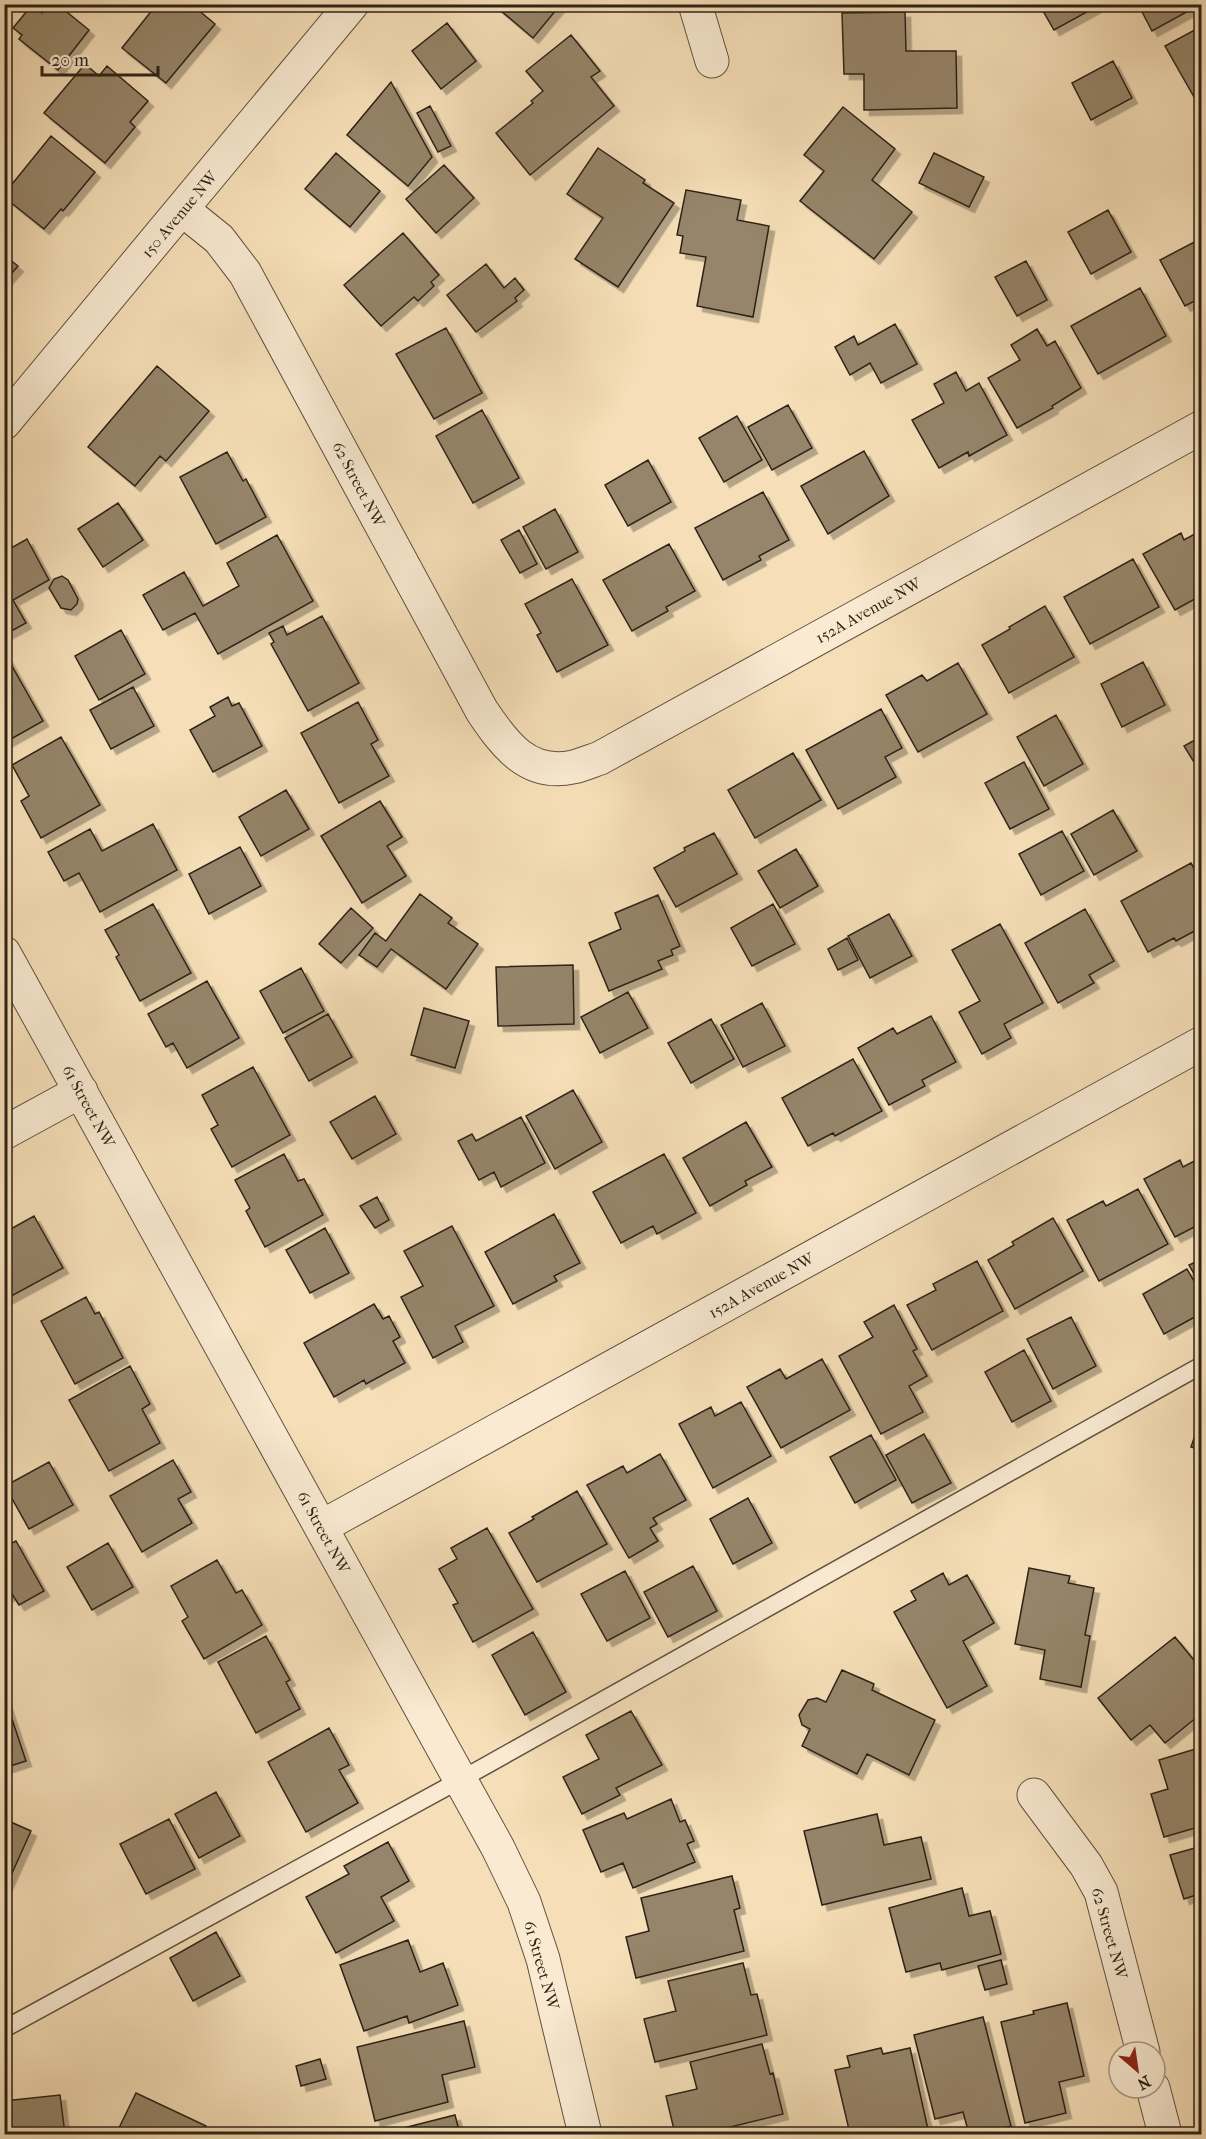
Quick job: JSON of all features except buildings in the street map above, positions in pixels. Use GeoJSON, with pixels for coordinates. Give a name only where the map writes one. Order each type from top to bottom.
{"type":"FeatureCollection","features":[{"type":"Feature","properties":{"kind":"street","name":"150 Avenue NW"},"geometry":{"type":"LineString","coordinates":[[4,423],[352,4]]}},
{"type":"Feature","properties":{"kind":"street"},"geometry":{"type":"LineString","coordinates":[[694,4],[712,61]]}},
{"type":"Feature","properties":{"kind":"street","name":"62 Street NW"},"geometry":{"type":"LineString","coordinates":[[183,210],[219,238],[245,273],[482,711],[508,747],[528,762]]}},
{"type":"Feature","properties":{"kind":"street","name":"152A Avenue NW"},"geometry":{"type":"LineString","coordinates":[[528,762],[549,768],[571,768],[600,758],[1202,427]]}},
{"type":"Feature","properties":{"kind":"street","name":"61 Street NW"},"geometry":{"type":"LineString","coordinates":[[4,953],[498,1848],[524,1902],[543,1959],[585,2134]]}},
{"type":"Feature","properties":{"kind":"street","name":"152A Avenue NW"},"geometry":{"type":"LineString","coordinates":[[321,1527],[1202,1043]]}},
{"type":"Feature","properties":{"kind":"street"},"geometry":{"type":"LineString","coordinates":[[4,1133],[81,1091]]}},
{"type":"Feature","properties":{"kind":"street","name":"62 Street NW"},"geometry":{"type":"LineString","coordinates":[[1034,1794],[1086,1865],[1101,1892],[1140,2040]]}},
{"type":"Feature","properties":{"kind":"street"},"geometry":{"type":"LineString","coordinates":[[1156,2100],[1165,2134]]}},
{"type":"Feature","properties":{"kind":"lane"},"geometry":{"type":"LineString","coordinates":[[4,2029],[460,1780],[1202,1365]]}}]}
